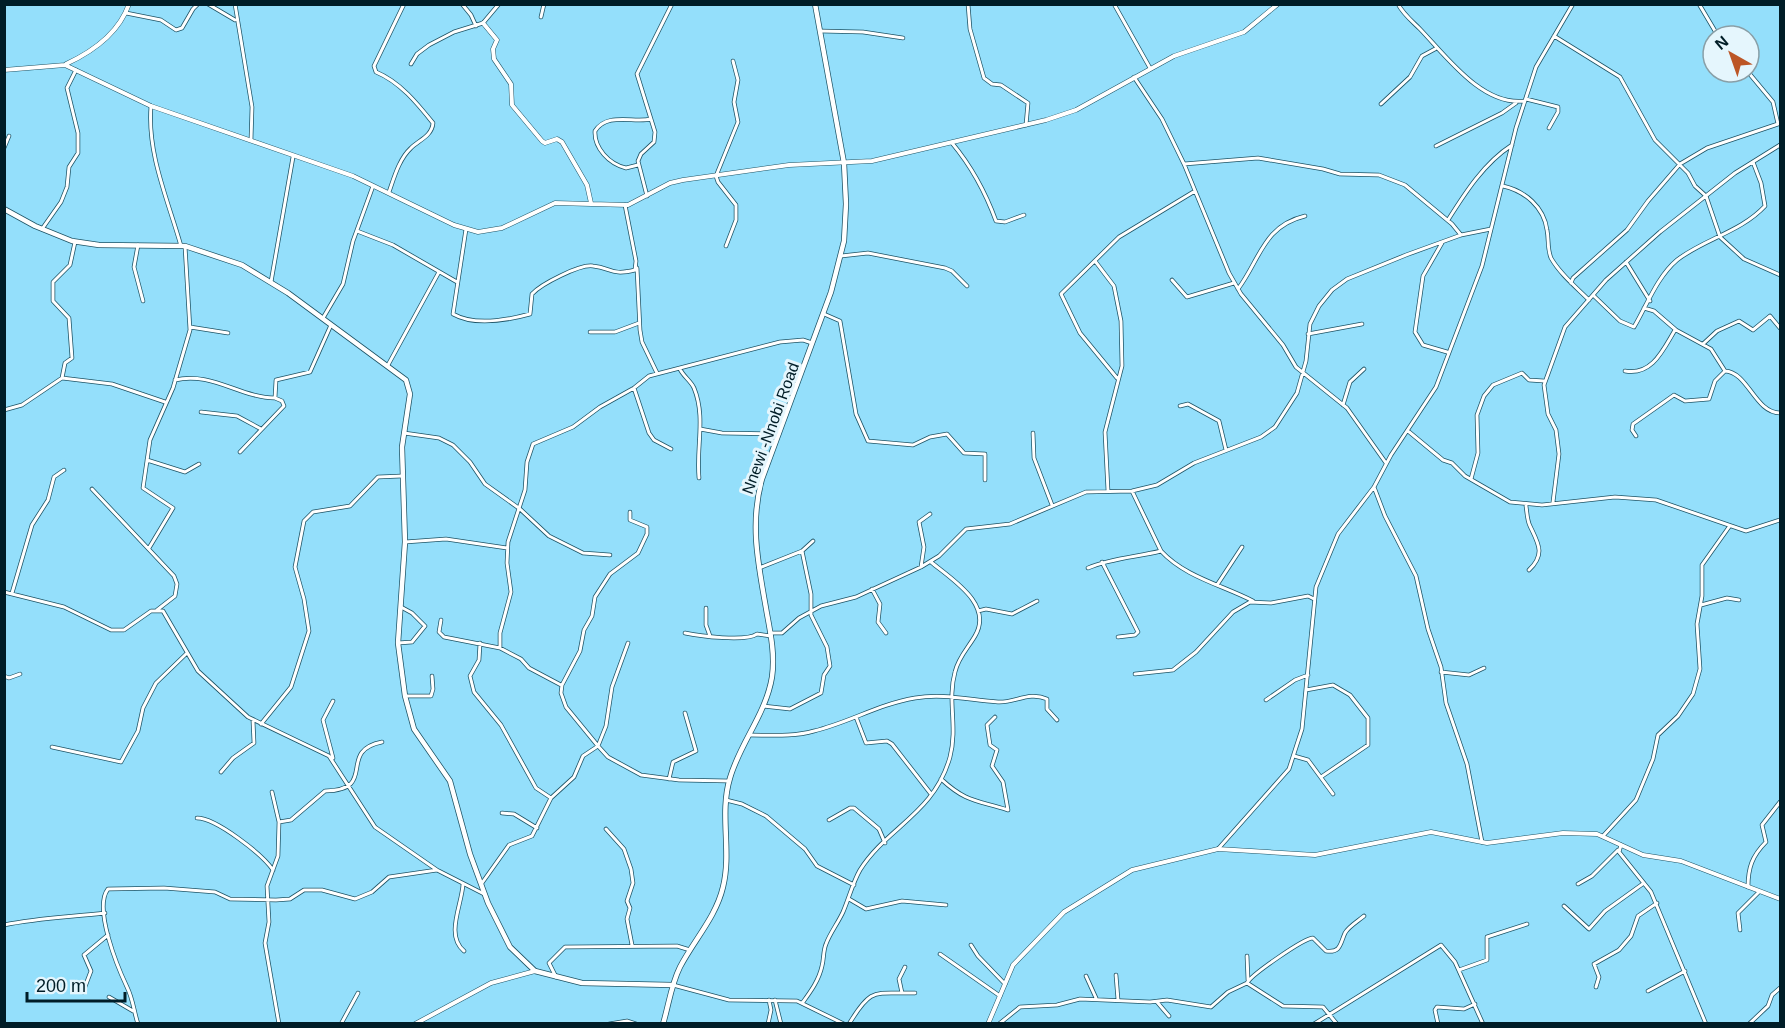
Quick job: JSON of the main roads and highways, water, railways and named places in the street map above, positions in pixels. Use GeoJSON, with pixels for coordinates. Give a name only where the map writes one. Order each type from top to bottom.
{"type":"FeatureCollection","features":[{"type":"Feature","properties":{"kind":"main road","name":"Nnewi -Nnobi Road"},"geometry":{"type":"LineString","coordinates":[[663,1023],[672,985],[709,920],[723,888],[726,858],[725,800],[729,781],[764,706],[774,661],[754,539],[755,503],[778,434],[824,314],[841,256],[846,222],[844,163],[815,4]]}},
{"type":"Feature","properties":{"kind":"main road"},"geometry":{"type":"LineString","coordinates":[[4,208],[42,229],[75,242],[183,246],[242,265],[272,282],[403,376],[409,387],[402,476],[405,542],[399,643],[405,696],[414,729],[450,781],[484,894],[510,947],[535,971],[557,978],[582,982],[672,985]]}}]}
